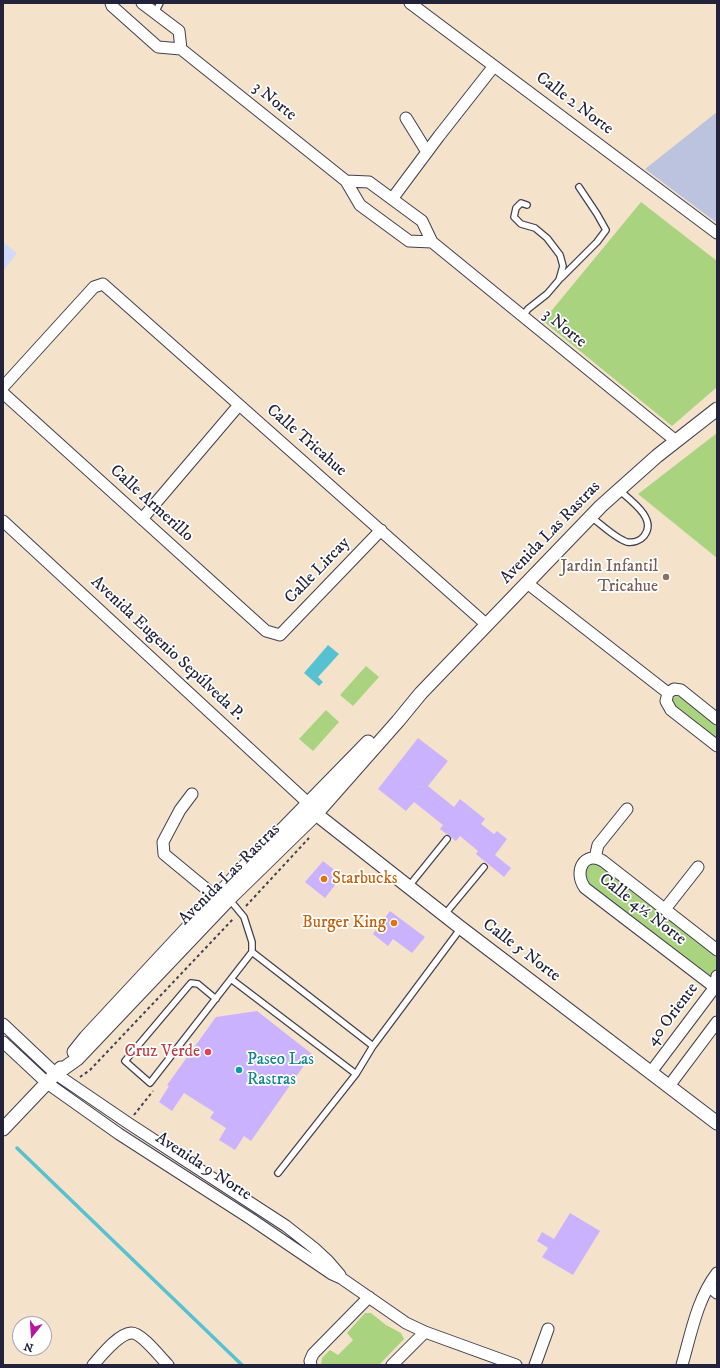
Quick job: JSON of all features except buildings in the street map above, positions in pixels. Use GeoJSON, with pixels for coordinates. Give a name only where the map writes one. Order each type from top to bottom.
{"type":"FeatureCollection","features":[{"type":"Feature","properties":{"kind":"street"},"geometry":{"type":"LineString","coordinates":[[112,3],[112,6],[158,47],[181,49],[179,31],[157,8],[142,3]]}},
{"type":"Feature","properties":{"kind":"street","name":"Calle 2 Norte"},"geometry":{"type":"LineString","coordinates":[[410,3],[717,233]]}},
{"type":"Feature","properties":{"kind":"street","name":"3 Norte"},"geometry":{"type":"LineString","coordinates":[[181,49],[346,181],[360,205],[409,241],[432,242]]}},
{"type":"Feature","properties":{"kind":"street"},"geometry":{"type":"LineString","coordinates":[[392,199],[494,66]]}},
{"type":"Feature","properties":{"kind":"street"},"geometry":{"type":"LineString","coordinates":[[406,118],[427,152]]}},
{"type":"Feature","properties":{"kind":"street","name":"3 Norte"},"geometry":{"type":"LineString","coordinates":[[346,181],[369,182],[422,221],[432,242],[522,317],[676,441]]}},
{"type":"Feature","properties":{"kind":"street","name":"Calle Tricahue"},"geometry":{"type":"LineString","coordinates":[[3,387],[94,287],[103,284],[486,625]]}},
{"type":"Feature","properties":{"kind":"street","name":"Calle Armerillo"},"geometry":{"type":"LineString","coordinates":[[3,393],[266,631],[280,635]]}},
{"type":"Feature","properties":{"kind":"street"},"geometry":{"type":"LineString","coordinates":[[142,519],[239,405]]}},
{"type":"Feature","properties":{"kind":"street","name":"Avenida Las Rastras"},"geometry":{"type":"LineString","coordinates":[[222,898],[316,814],[421,693],[591,516],[619,489],[717,409]]}},
{"type":"Feature","properties":{"kind":"street","name":"Avenida Eugenio Sepúlveda P."},"geometry":{"type":"LineString","coordinates":[[3,521],[308,802]]}},
{"type":"Feature","properties":{"kind":"street","name":"Calle Lircay"},"geometry":{"type":"LineString","coordinates":[[280,635],[380,530]]}},
{"type":"Feature","properties":{"kind":"street"},"geometry":{"type":"LineString","coordinates":[[526,583],[668,693]]}},
{"type":"Feature","properties":{"kind":"street"},"geometry":{"type":"LineString","coordinates":[[717,719],[681,690],[674,689],[668,693],[666,701],[671,710],[717,746]]}},
{"type":"Feature","properties":{"kind":"street","name":"Avenida Las Rastras"},"geometry":{"type":"LineString","coordinates":[[3,1129],[56,1074],[85,1052],[308,802],[393,717],[421,693]]}},
{"type":"Feature","properties":{"kind":"street"},"geometry":{"type":"LineString","coordinates":[[192,794],[180,810],[163,842],[164,854],[222,898]]}},
{"type":"Feature","properties":{"kind":"street","name":"Calle 5 Norte"},"geometry":{"type":"LineString","coordinates":[[308,802],[316,814],[461,928],[717,1123]]}},
{"type":"Feature","properties":{"kind":"street"},"geometry":{"type":"LineString","coordinates":[[595,858],[596,850],[601,841],[627,809]]}},
{"type":"Feature","properties":{"kind":"street","name":"Calle 4½ Norte"},"geometry":{"type":"LineString","coordinates":[[716,984],[585,888],[580,878],[580,868],[586,861],[595,858],[603,861],[717,950]]}},
{"type":"Feature","properties":{"kind":"street"},"geometry":{"type":"LineString","coordinates":[[665,909],[698,867]]}},
{"type":"Feature","properties":{"kind":"street","name":"40 Oriente"},"geometry":{"type":"LineString","coordinates":[[651,1072],[716,984]]}},
{"type":"Feature","properties":{"kind":"street"},"geometry":{"type":"LineString","coordinates":[[669,1086],[717,1022]]}},
{"type":"Feature","properties":{"kind":"street","name":"Avenida 9 Norte"},"geometry":{"type":"LineString","coordinates":[[3,1024],[56,1074],[69,1084],[286,1226],[328,1261],[341,1278]]}},
{"type":"Feature","properties":{"kind":"street","name":"Avenida 9 Norte"},"geometry":{"type":"LineString","coordinates":[[3,1042],[47,1083],[119,1134],[252,1219],[398,1318],[425,1332],[516,1365]]}},
{"type":"Feature","properties":{"kind":"street"},"geometry":{"type":"LineString","coordinates":[[119,1134],[128,1123]]}},
{"type":"Feature","properties":{"kind":"street"},"geometry":{"type":"LineString","coordinates":[[187,1177],[194,1166]]}},
{"type":"Feature","properties":{"kind":"street"},"geometry":{"type":"LineString","coordinates":[[252,1219],[258,1207]]}},
{"type":"Feature","properties":{"kind":"street"},"geometry":{"type":"LineString","coordinates":[[682,1365],[698,1310],[713,1289],[717,1273]]}},
{"type":"Feature","properties":{"kind":"street"},"geometry":{"type":"LineString","coordinates":[[311,1363],[315,1352],[369,1297]]}},
{"type":"Feature","properties":{"kind":"street"},"geometry":{"type":"LineString","coordinates":[[535,1365],[548,1329]]}},
{"type":"Feature","properties":{"kind":"street"},"geometry":{"type":"LineString","coordinates":[[392,1365],[425,1332]]}},
{"type":"Feature","properties":{"kind":"street"},"geometry":{"type":"LineString","coordinates":[[92,1365],[117,1341],[125,1335],[132,1333],[139,1336],[146,1342],[168,1365]]}},
{"type":"Feature","properties":{"kind":"lane"},"geometry":{"type":"LineString","coordinates":[[522,317],[528,309],[547,294],[597,242],[606,230],[579,186]]}},
{"type":"Feature","properties":{"kind":"lane"},"geometry":{"type":"LineString","coordinates":[[526,205],[521,203],[516,208],[514,217],[521,224],[535,228],[547,238],[560,254],[563,266],[559,280]]}},
{"type":"Feature","properties":{"kind":"lane"},"geometry":{"type":"LineString","coordinates":[[591,516],[618,537],[627,542],[636,541],[643,538],[647,532],[648,525],[645,515],[619,489]]}},
{"type":"Feature","properties":{"kind":"lane"},"geometry":{"type":"LineString","coordinates":[[409,886],[447,838]]}},
{"type":"Feature","properties":{"kind":"lane"},"geometry":{"type":"LineString","coordinates":[[445,914],[484,867]]}},
{"type":"Feature","properties":{"kind":"lane"},"geometry":{"type":"LineString","coordinates":[[216,999],[198,984],[191,983],[125,1061],[150,1082],[216,999],[252,952],[252,942],[244,916],[222,898]]}},
{"type":"Feature","properties":{"kind":"lane"},"geometry":{"type":"LineString","coordinates":[[278,1172],[356,1074],[373,1046],[461,928]]}},
{"type":"Feature","properties":{"kind":"lane"},"geometry":{"type":"LineString","coordinates":[[252,952],[373,1046]]}},
{"type":"Feature","properties":{"kind":"lane"},"geometry":{"type":"LineString","coordinates":[[231,979],[356,1074]]}},
{"type":"Feature","properties":{"kind":"path"},"geometry":{"type":"LineString","coordinates":[[69,1084],[76,1081],[90,1070],[308,841],[312,834]]}},
{"type":"Feature","properties":{"kind":"path"},"geometry":{"type":"LineString","coordinates":[[128,1123],[152,1092],[153,1088],[150,1082]]}},
{"type":"Feature","properties":{"kind":"shaded area"},"geometry":{"type":"Polygon","coordinates":[[[717,112],[717,223],[645,169],[717,112]]]}},
{"type":"Feature","properties":{"kind":"shaded area"},"geometry":{"type":"Polygon","coordinates":[[[3,242],[17,253],[3,271],[3,242]]]}},
{"type":"Feature","properties":{"kind":"green space"},"geometry":{"type":"Polygon","coordinates":[[[641,202],[717,261],[717,387],[672,426],[543,321],[641,202]]]}},
{"type":"Feature","properties":{"kind":"green space"},"geometry":{"type":"Polygon","coordinates":[[[717,433],[717,558],[638,494],[717,433]]]}},
{"type":"Feature","properties":{"kind":"green space"},"geometry":{"type":"Polygon","coordinates":[[[366,666],[379,677],[353,706],[340,695],[366,666]]]}},
{"type":"Feature","properties":{"kind":"green space"},"geometry":{"type":"Polygon","coordinates":[[[676,696],[681,697],[717,726],[717,739],[674,705],[672,699],[676,696]]]}},
{"type":"Feature","properties":{"kind":"green space"},"geometry":{"type":"Polygon","coordinates":[[[326,710],[339,722],[313,751],[299,739],[326,710]]]}},
{"type":"Feature","properties":{"kind":"green space"},"geometry":{"type":"Polygon","coordinates":[[[593,863],[596,863],[717,953],[717,985],[592,888],[585,881],[585,870],[593,863]]]}},
{"type":"Feature","properties":{"kind":"green space"},"geometry":{"type":"Polygon","coordinates":[[[365,1313],[371,1313],[386,1325],[401,1333],[404,1339],[379,1365],[322,1365],[322,1358],[330,1350],[338,1355],[353,1340],[347,1333],[365,1313]]]}},
{"type":"Feature","properties":{"kind":"water"},"geometry":{"type":"Polygon","coordinates":[[[328,645],[339,654],[318,677],[323,682],[319,686],[304,673],[328,645]]]}},
{"type":"Feature","properties":{"kind":"waterway"},"geometry":{"type":"LineString","coordinates":[[17,1148],[242,1365]]}},
{"type":"Feature","properties":{"kind":"place","name":"Jardin Infantil Tricahue"},"geometry":{"type":"Point","coordinates":[666,577]}},
{"type":"Feature","properties":{"kind":"place","name":"Starbucks"},"geometry":{"type":"Point","coordinates":[324,879]}},
{"type":"Feature","properties":{"kind":"place","name":"Burger King"},"geometry":{"type":"Point","coordinates":[394,923]}},
{"type":"Feature","properties":{"kind":"place","name":"Cruz Verde"},"geometry":{"type":"Point","coordinates":[208,1052]}},
{"type":"Feature","properties":{"kind":"place","name":"Paseo Las Rastras"},"geometry":{"type":"Point","coordinates":[239,1070]}}]}
